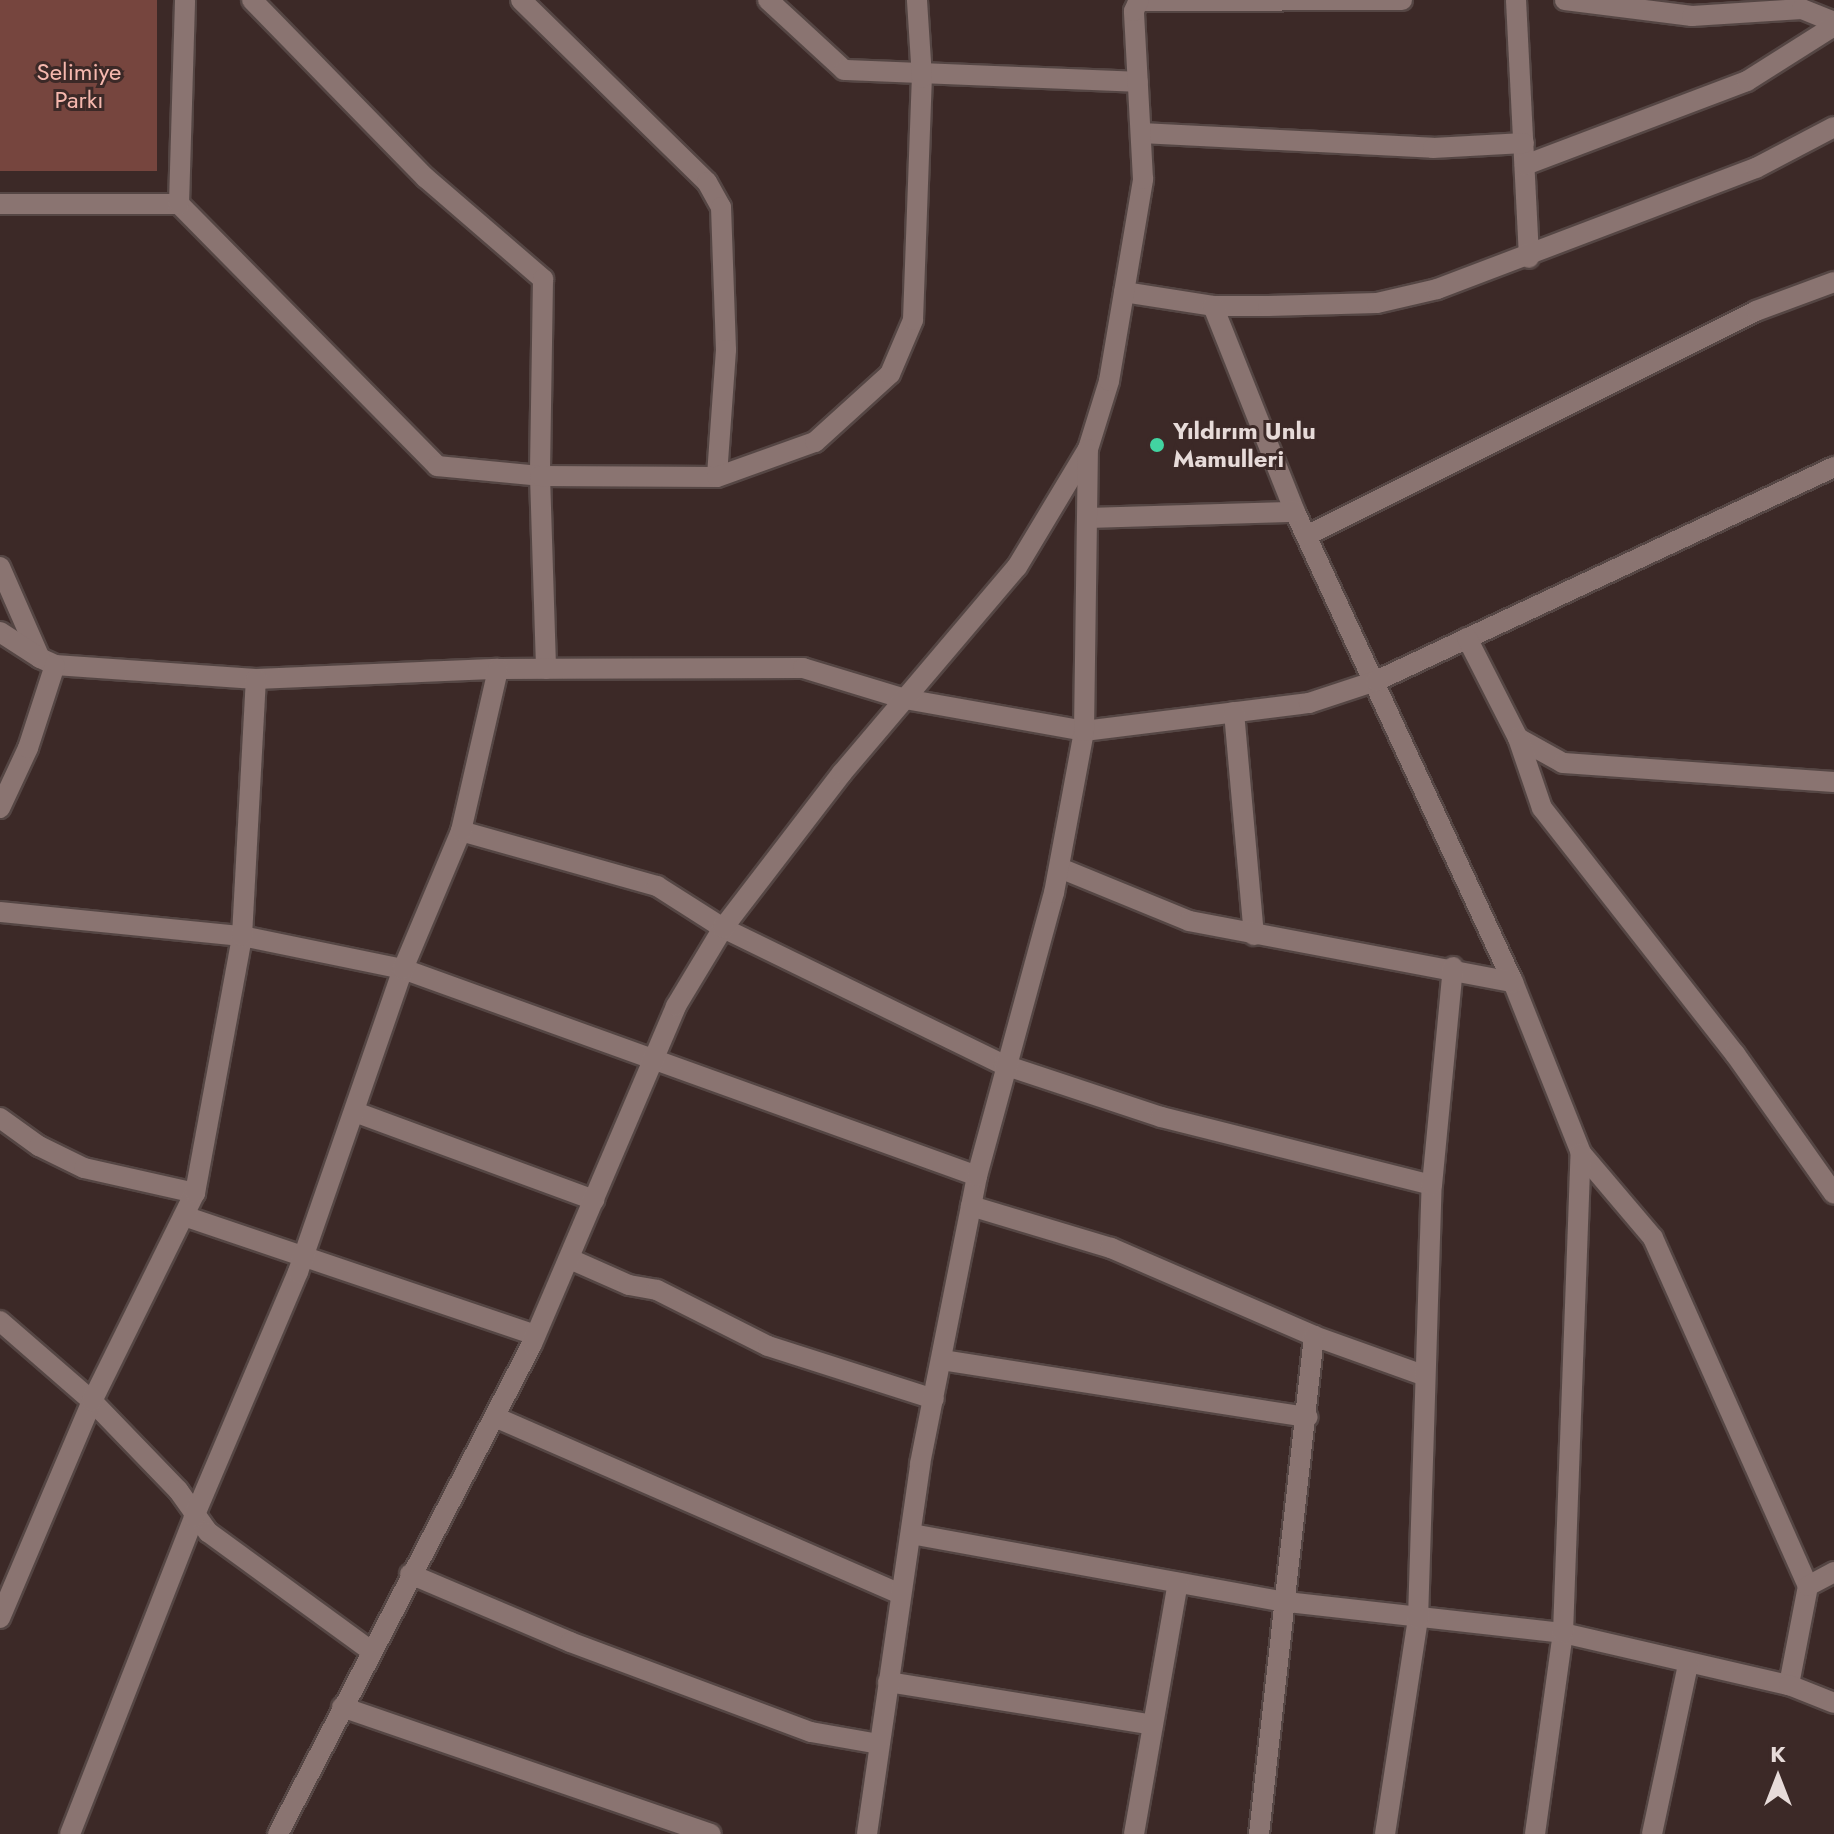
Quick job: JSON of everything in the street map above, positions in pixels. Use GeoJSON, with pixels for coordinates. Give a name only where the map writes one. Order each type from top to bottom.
{"type":"FeatureCollection","features":[{"type":"Feature","properties":{"kind":"street"},"geometry":{"type":"LineString","coordinates":[[179,204],[185,0]]}},
{"type":"Feature","properties":{"kind":"street"},"geometry":{"type":"LineString","coordinates":[[252,0],[426,178],[543,279],[540,476],[546,669]]}},
{"type":"Feature","properties":{"kind":"street"},"geometry":{"type":"LineString","coordinates":[[521,0],[707,182],[721,207],[726,350],[717,477]]}},
{"type":"Feature","properties":{"kind":"street"},"geometry":{"type":"LineString","coordinates":[[768,0],[844,70],[922,78],[1138,82]]}},
{"type":"Feature","properties":{"kind":"street"},"geometry":{"type":"LineString","coordinates":[[0,204],[179,204],[437,466],[540,476],[717,477],[815,442],[890,374],[913,320],[922,78],[917,0]]}},
{"type":"Feature","properties":{"kind":"street"},"geometry":{"type":"LineString","coordinates":[[302,1834],[280,1831],[370,1650],[495,1417],[570,1259],[650,1057],[723,928],[905,699],[1017,567],[1088,449],[1109,381],[1143,179],[1134,11],[1139,1],[1402,0]]}},
{"type":"Feature","properties":{"kind":"street"},"geometry":{"type":"LineString","coordinates":[[1516,0],[1529,258]]}},
{"type":"Feature","properties":{"kind":"street"},"geometry":{"type":"LineString","coordinates":[[1525,165],[1747,81],[1834,24],[1802,5],[1692,16],[1646,4],[1565,0]]}},
{"type":"Feature","properties":{"kind":"street"},"geometry":{"type":"LineString","coordinates":[[1124,292],[1213,306],[1377,303],[1529,258],[1756,168],[1834,127]]}},
{"type":"Feature","properties":{"kind":"street"},"geometry":{"type":"LineString","coordinates":[[1141,133],[1433,148],[1524,143]]}},
{"type":"Feature","properties":{"kind":"street"},"geometry":{"type":"LineString","coordinates":[[1306,536],[1756,311],[1834,282]]}},
{"type":"Feature","properties":{"kind":"street"},"geometry":{"type":"LineString","coordinates":[[1213,306],[1295,512],[1513,982],[1581,1153],[1653,1238],[1808,1586],[1789,1685]]}},
{"type":"Feature","properties":{"kind":"street"},"geometry":{"type":"LineString","coordinates":[[868,1834],[900,1594],[971,1206],[1004,1065],[1060,868],[1084,731],[1088,449]]}},
{"type":"Feature","properties":{"kind":"street"},"geometry":{"type":"LineString","coordinates":[[0,632],[48,661],[256,679],[498,669],[803,668],[905,699],[1084,731],[1309,703],[1376,681],[1834,467]]}},
{"type":"Feature","properties":{"kind":"street"},"geometry":{"type":"LineString","coordinates":[[1089,518],[1295,512]]}},
{"type":"Feature","properties":{"kind":"street"},"geometry":{"type":"LineString","coordinates":[[0,567],[48,661],[28,748],[0,808]]}},
{"type":"Feature","properties":{"kind":"street"},"geometry":{"type":"LineString","coordinates":[[1467,638],[1518,738],[1542,808],[1735,1054],[1834,1194]]}},
{"type":"Feature","properties":{"kind":"street"},"geometry":{"type":"LineString","coordinates":[[70,1834],[194,1517],[303,1258],[403,969],[461,831],[498,669]]}},
{"type":"Feature","properties":{"kind":"street"},"geometry":{"type":"LineString","coordinates":[[0,1618],[92,1401],[195,1193],[242,936],[256,679]]}},
{"type":"Feature","properties":{"kind":"street"},"geometry":{"type":"LineString","coordinates":[[1234,712],[1254,935]]}},
{"type":"Feature","properties":{"kind":"street"},"geometry":{"type":"LineString","coordinates":[[1518,738],[1563,763],[1834,782]]}},
{"type":"Feature","properties":{"kind":"street"},"geometry":{"type":"LineString","coordinates":[[461,831],[657,886],[723,928],[1004,1065],[1161,1117],[1432,1185]]}},
{"type":"Feature","properties":{"kind":"street"},"geometry":{"type":"LineString","coordinates":[[1060,868],[1189,921],[1254,935],[1453,967],[1513,982]]}},
{"type":"Feature","properties":{"kind":"street"},"geometry":{"type":"LineString","coordinates":[[0,912],[242,936],[403,969],[977,1176]]}},
{"type":"Feature","properties":{"kind":"street"},"geometry":{"type":"LineString","coordinates":[[1385,1834],[1418,1619],[1423,1375],[1432,1185],[1453,967]]}},
{"type":"Feature","properties":{"kind":"street"},"geometry":{"type":"LineString","coordinates":[[355,1112],[594,1200]]}},
{"type":"Feature","properties":{"kind":"street"},"geometry":{"type":"LineString","coordinates":[[0,1118],[39,1146],[84,1168],[195,1193]]}},
{"type":"Feature","properties":{"kind":"street"},"geometry":{"type":"LineString","coordinates":[[1535,1834],[1563,1633],[1581,1153]]}},
{"type":"Feature","properties":{"kind":"street"},"geometry":{"type":"LineString","coordinates":[[971,1206],[1111,1248],[1314,1336],[1423,1375]]}},
{"type":"Feature","properties":{"kind":"street"},"geometry":{"type":"LineString","coordinates":[[184,1216],[535,1335]]}},
{"type":"Feature","properties":{"kind":"street"},"geometry":{"type":"LineString","coordinates":[[570,1259],[629,1285],[657,1290],[768,1346],[934,1399]]}},
{"type":"Feature","properties":{"kind":"street"},"geometry":{"type":"LineString","coordinates":[[0,1321],[92,1401],[178,1490],[194,1517],[370,1650]]}},
{"type":"Feature","properties":{"kind":"street"},"geometry":{"type":"LineString","coordinates":[[1259,1834],[1308,1417],[1314,1336]]}},
{"type":"Feature","properties":{"kind":"street"},"geometry":{"type":"LineString","coordinates":[[942,1360],[1308,1417]]}},
{"type":"Feature","properties":{"kind":"street"},"geometry":{"type":"LineString","coordinates":[[495,1417],[900,1594]]}},
{"type":"Feature","properties":{"kind":"street"},"geometry":{"type":"LineString","coordinates":[[911,1534],[1287,1602],[1563,1633],[1789,1685],[1834,1703]]}},
{"type":"Feature","properties":{"kind":"street"},"geometry":{"type":"LineString","coordinates":[[1808,1586],[1834,1572]]}},
{"type":"Feature","properties":{"kind":"street"},"geometry":{"type":"LineString","coordinates":[[410,1574],[570,1642],[811,1732],[879,1744]]}},
{"type":"Feature","properties":{"kind":"street"},"geometry":{"type":"LineString","coordinates":[[1134,1834],[1178,1583]]}},
{"type":"Feature","properties":{"kind":"street"},"geometry":{"type":"LineString","coordinates":[[1652,1834],[1688,1664]]}},
{"type":"Feature","properties":{"kind":"street"},"geometry":{"type":"LineString","coordinates":[[888,1682],[1153,1725]]}},
{"type":"Feature","properties":{"kind":"street"},"geometry":{"type":"LineString","coordinates":[[342,1707],[648,1825],[711,1834]]}},
{"type":"Feature","properties":{"kind":"green space","name":"Selimiye Parkı"},"geometry":{"type":"Polygon","coordinates":[[[0,0],[157,0],[157,171],[0,171],[0,0]]]}},
{"type":"Feature","properties":{"kind":"place","name":"Yıldırım Unlu Mamulleri"},"geometry":{"type":"Point","coordinates":[1157,445]}}]}
